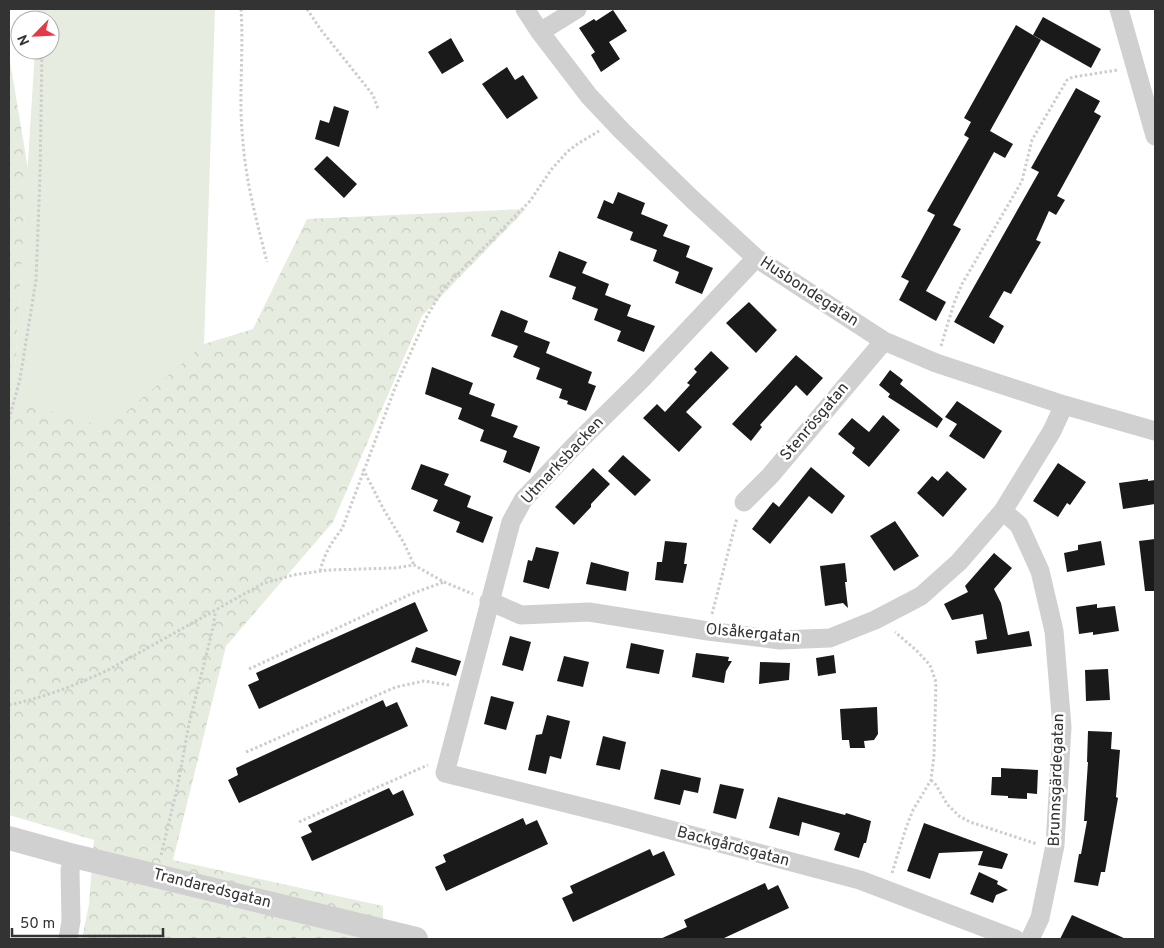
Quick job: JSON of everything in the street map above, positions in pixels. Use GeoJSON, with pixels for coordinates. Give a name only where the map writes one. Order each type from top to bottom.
{"type":"FeatureCollection","features":[{"type":"Feature","properties":{"kind":"street","name":"Husbondegatan"},"geometry":{"type":"LineString","coordinates":[[525,9],[540,32],[589,96],[612,121],[756,258],[884,341],[936,362],[1064,405],[1155,431]]}},
{"type":"Feature","properties":{"kind":"street"},"geometry":{"type":"LineString","coordinates":[[540,32],[576,9]]}},
{"type":"Feature","properties":{"kind":"street"},"geometry":{"type":"LineString","coordinates":[[1119,9],[1155,136]]}},
{"type":"Feature","properties":{"kind":"street","name":"Utmarksbacken"},"geometry":{"type":"LineString","coordinates":[[447,767],[511,522],[523,500],[641,380],[756,258]]}},
{"type":"Feature","properties":{"kind":"street","name":"Stenrösgatan"},"geometry":{"type":"LineString","coordinates":[[744,502],[770,476],[884,341]]}},
{"type":"Feature","properties":{"kind":"street","name":"Olsåkergatan"},"geometry":{"type":"LineString","coordinates":[[489,601],[521,615],[589,612],[708,632],[780,640],[830,638],[881,617],[921,596],[960,562],[1003,510],[1052,431],[1064,405]]}},
{"type":"Feature","properties":{"kind":"street","name":"Brunnsgärdegatan"},"geometry":{"type":"LineString","coordinates":[[1003,510],[1019,525],[1040,570],[1054,632],[1062,728],[1055,845],[1040,918],[1030,939]]}},
{"type":"Feature","properties":{"kind":"street","name":"Backgårdsgatan"},"geometry":{"type":"LineString","coordinates":[[447,767],[860,880],[1015,939]]}},
{"type":"Feature","properties":{"kind":"street","name":"Trandaredsgatan"},"geometry":{"type":"LineString","coordinates":[[9,838],[74,856],[416,939]]}},
{"type":"Feature","properties":{"kind":"street"},"geometry":{"type":"LineString","coordinates":[[69,930],[70,870],[74,856]]}},
{"type":"Feature","properties":{"kind":"path"},"geometry":{"type":"LineString","coordinates":[[241,9],[243,39],[242,140],[252,200],[267,262]]}},
{"type":"Feature","properties":{"kind":"path"},"geometry":{"type":"LineString","coordinates":[[307,9],[321,30],[373,94],[378,109]]}},
{"type":"Feature","properties":{"kind":"path"},"geometry":{"type":"LineString","coordinates":[[9,419],[20,379],[36,280],[42,60]]}},
{"type":"Feature","properties":{"kind":"path"},"geometry":{"type":"LineString","coordinates":[[936,362],[954,303],[962,284],[1022,181],[1032,140],[1067,80],[1073,77],[1136,68]]}},
{"type":"Feature","properties":{"kind":"path"},"geometry":{"type":"LineString","coordinates":[[320,571],[322,560],[342,528],[363,469],[423,326],[443,289],[530,201],[551,170],[567,152],[612,121]]}},
{"type":"Feature","properties":{"kind":"path"},"geometry":{"type":"LineString","coordinates":[[363,469],[414,565],[444,582],[489,601]]}},
{"type":"Feature","properties":{"kind":"path"},"geometry":{"type":"LineString","coordinates":[[708,632],[735,522],[744,502]]}},
{"type":"Feature","properties":{"kind":"path"},"geometry":{"type":"LineString","coordinates":[[9,705],[58,692],[85,681],[262,584],[293,575],[320,571],[395,568],[414,565]]}},
{"type":"Feature","properties":{"kind":"path"},"geometry":{"type":"LineString","coordinates":[[249,669],[411,594],[444,582]]}},
{"type":"Feature","properties":{"kind":"path"},"geometry":{"type":"LineString","coordinates":[[157,875],[177,789],[189,724],[216,615],[214,610]]}},
{"type":"Feature","properties":{"kind":"path"},"geometry":{"type":"LineString","coordinates":[[881,617],[886,625],[902,637],[930,665],[936,682],[934,756],[931,780],[913,810],[886,890]]}},
{"type":"Feature","properties":{"kind":"path"},"geometry":{"type":"LineString","coordinates":[[246,752],[396,687],[424,681],[467,688]]}},
{"type":"Feature","properties":{"kind":"path"},"geometry":{"type":"LineString","coordinates":[[299,822],[426,766],[447,767]]}},
{"type":"Feature","properties":{"kind":"path"},"geometry":{"type":"LineString","coordinates":[[931,780],[947,804],[959,816],[970,822],[1035,843],[1055,845]]}},
{"type":"Feature","properties":{"kind":"path"},"geometry":{"type":"LineString","coordinates":[[69,930],[88,936],[159,936],[172,939]]}},
{"type":"Feature","properties":{"kind":"green space"},"geometry":{"type":"Polygon","coordinates":[[[215,9],[204,344],[108,428],[13,400],[34,60],[60,60],[60,10],[38,10],[215,9]]]}},
{"type":"Feature","properties":{"kind":"green space"},"geometry":{"type":"Polygon","coordinates":[[[9,55],[28,169],[13,400],[108,427],[204,344],[253,329],[307,219],[526,209],[422,316],[333,522],[226,646],[173,860],[383,906],[383,939],[82,939],[89,904],[94,840],[9,815],[9,55]]]}},
{"type":"Feature","properties":{"kind":"building"},"geometry":{"type":"Polygon","coordinates":[[[613,10],[627,31],[609,42],[620,59],[601,72],[591,55],[595,52],[579,28],[594,19],[596,21],[613,10]]]}},
{"type":"Feature","properties":{"kind":"building"},"geometry":{"type":"Polygon","coordinates":[[[1043,17],[1101,49],[1091,68],[1033,35],[1043,17]]]}},
{"type":"Feature","properties":{"kind":"building"},"geometry":{"type":"Polygon","coordinates":[[[1016,25],[1041,40],[990,131],[1013,144],[1005,158],[994,152],[953,225],[961,229],[926,291],[946,302],[936,321],[899,300],[909,281],[901,277],[935,215],[927,211],[969,138],[964,135],[971,122],[964,118],[1016,25]]]}},
{"type":"Feature","properties":{"kind":"building"},"geometry":{"type":"Polygon","coordinates":[[[451,38],[464,61],[442,74],[428,52],[451,38]]]}},
{"type":"Feature","properties":{"kind":"building"},"geometry":{"type":"Polygon","coordinates":[[[507,67],[515,80],[523,75],[538,98],[507,119],[482,84],[507,67]]]}},
{"type":"Feature","properties":{"kind":"building"},"geometry":{"type":"Polygon","coordinates":[[[1076,88],[1100,101],[1094,112],[1101,116],[1057,196],[1065,200],[1056,215],[1049,211],[1036,240],[1041,242],[1011,294],[1004,291],[989,317],[1004,326],[994,344],[954,322],[1039,172],[1031,168],[1076,88]]]}},
{"type":"Feature","properties":{"kind":"building"},"geometry":{"type":"Polygon","coordinates":[[[334,106],[349,111],[339,147],[315,139],[320,120],[329,123],[334,106]]]}},
{"type":"Feature","properties":{"kind":"building"},"geometry":{"type":"Polygon","coordinates":[[[327,156],[357,184],[344,198],[314,169],[327,156]]]}},
{"type":"Feature","properties":{"kind":"building"},"geometry":{"type":"Polygon","coordinates":[[[618,192],[645,203],[641,214],[668,225],[663,236],[690,246],[686,257],[713,268],[702,294],[675,283],[679,272],[653,261],[657,250],[630,240],[633,232],[597,218],[604,200],[613,204],[618,192]]]}},
{"type":"Feature","properties":{"kind":"building"},"geometry":{"type":"Polygon","coordinates":[[[559,251],[587,262],[582,273],[609,284],[605,295],[631,305],[627,316],[655,326],[644,352],[617,341],[621,331],[594,320],[598,309],[572,299],[576,287],[549,277],[559,251]]]}},
{"type":"Feature","properties":{"kind":"building"},"geometry":{"type":"Polygon","coordinates":[[[749,302],[777,330],[756,353],[726,323],[749,302]]]}},
{"type":"Feature","properties":{"kind":"building"},"geometry":{"type":"Polygon","coordinates":[[[501,310],[528,321],[524,332],[550,342],[546,353],[592,372],[588,383],[596,386],[586,411],[567,404],[568,401],[559,398],[562,389],[536,379],[540,368],[513,357],[518,346],[491,336],[501,310]]]}},
{"type":"Feature","properties":{"kind":"building"},"geometry":{"type":"Polygon","coordinates":[[[711,351],[729,368],[686,412],[702,427],[679,452],[643,418],[657,404],[665,412],[690,385],[687,383],[697,372],[694,369],[711,351]]]}},
{"type":"Feature","properties":{"kind":"building"},"geometry":{"type":"Polygon","coordinates":[[[796,355],[823,378],[807,396],[796,385],[760,425],[762,427],[751,441],[732,424],[796,355]]]}},
{"type":"Feature","properties":{"kind":"building"},"geometry":{"type":"Polygon","coordinates":[[[432,367],[473,383],[469,394],[495,404],[491,416],[518,426],[513,437],[540,447],[530,473],[503,462],[507,451],[480,441],[484,430],[458,419],[462,408],[425,394],[432,367]]]}},
{"type":"Feature","properties":{"kind":"building"},"geometry":{"type":"Polygon","coordinates":[[[890,370],[903,380],[900,384],[943,419],[937,428],[888,397],[890,394],[879,385],[890,370]]]}},
{"type":"Feature","properties":{"kind":"building"},"geometry":{"type":"Polygon","coordinates":[[[957,401],[1002,431],[984,459],[949,436],[957,424],[945,417],[957,401]]]}},
{"type":"Feature","properties":{"kind":"building"},"geometry":{"type":"Polygon","coordinates":[[[883,415],[900,430],[869,467],[852,453],[855,448],[838,434],[852,418],[869,432],[883,415]]]}},
{"type":"Feature","properties":{"kind":"building"},"geometry":{"type":"Polygon","coordinates":[[[623,455],[651,480],[635,496],[608,471],[623,455]]]}},
{"type":"Feature","properties":{"kind":"building"},"geometry":{"type":"Polygon","coordinates":[[[1058,463],[1086,482],[1070,505],[1067,503],[1058,517],[1033,501],[1058,463]]]}},
{"type":"Feature","properties":{"kind":"building"},"geometry":{"type":"Polygon","coordinates":[[[421,464],[449,474],[444,485],[471,496],[467,507],[493,517],[483,543],[456,532],[460,522],[433,511],[438,500],[411,489],[421,464]]]}},
{"type":"Feature","properties":{"kind":"building"},"geometry":{"type":"Polygon","coordinates":[[[811,467],[845,496],[832,514],[809,496],[770,544],[752,529],[773,502],[779,507],[811,467]]]}},
{"type":"Feature","properties":{"kind":"building"},"geometry":{"type":"Polygon","coordinates":[[[593,468],[610,484],[574,525],[555,507],[593,468]]]}},
{"type":"Feature","properties":{"kind":"building"},"geometry":{"type":"Polygon","coordinates":[[[947,471],[967,489],[943,517],[917,493],[932,476],[938,481],[947,471]]]}},
{"type":"Feature","properties":{"kind":"building"},"geometry":{"type":"Polygon","coordinates":[[[1148,479],[1148,481],[1155,480],[1155,504],[1123,509],[1119,483],[1148,479]]]}},
{"type":"Feature","properties":{"kind":"building"},"geometry":{"type":"Polygon","coordinates":[[[895,521],[919,556],[894,571],[870,536],[895,521]]]}},
{"type":"Feature","properties":{"kind":"building"},"geometry":{"type":"Polygon","coordinates":[[[1155,539],[1155,591],[1145,591],[1139,541],[1155,539]]]}},
{"type":"Feature","properties":{"kind":"building"},"geometry":{"type":"Polygon","coordinates":[[[665,541],[687,543],[684,564],[687,564],[683,583],[655,580],[657,562],[662,562],[665,541]]]}},
{"type":"Feature","properties":{"kind":"building"},"geometry":{"type":"Polygon","coordinates":[[[1101,541],[1105,565],[1067,572],[1064,553],[1078,550],[1078,545],[1101,541]]]}},
{"type":"Feature","properties":{"kind":"building"},"geometry":{"type":"Polygon","coordinates":[[[536,547],[559,552],[549,589],[523,582],[528,560],[532,561],[536,547]]]}},
{"type":"Feature","properties":{"kind":"building"},"geometry":{"type":"Polygon","coordinates":[[[994,553],[1012,568],[994,589],[1001,603],[1008,635],[1029,631],[1032,646],[977,654],[975,641],[987,639],[983,614],[952,620],[944,604],[968,592],[965,586],[994,553]]]}},
{"type":"Feature","properties":{"kind":"building"},"geometry":{"type":"Polygon","coordinates":[[[591,562],[629,572],[626,591],[586,584],[591,562]]]}},
{"type":"Feature","properties":{"kind":"building"},"geometry":{"type":"Polygon","coordinates":[[[845,563],[848,608],[843,603],[825,606],[820,566],[845,563]]]}},
{"type":"Feature","properties":{"kind":"building"},"geometry":{"type":"Polygon","coordinates":[[[415,602],[428,631],[259,709],[248,685],[259,680],[256,673],[415,602]]]}},
{"type":"Feature","properties":{"kind":"building"},"geometry":{"type":"Polygon","coordinates":[[[1097,604],[1097,608],[1115,606],[1119,631],[1093,635],[1093,632],[1079,634],[1076,607],[1097,604]]]}},
{"type":"Feature","properties":{"kind":"building"},"geometry":{"type":"Polygon","coordinates":[[[510,636],[531,642],[523,671],[502,665],[510,636]]]}},
{"type":"Feature","properties":{"kind":"building"},"geometry":{"type":"Polygon","coordinates":[[[631,643],[664,650],[659,674],[626,668],[631,643]]]}},
{"type":"Feature","properties":{"kind":"building"},"geometry":{"type":"Polygon","coordinates":[[[416,647],[461,661],[456,676],[411,662],[416,647]]]}},
{"type":"Feature","properties":{"kind":"building"},"geometry":{"type":"Polygon","coordinates":[[[696,653],[729,657],[728,661],[732,661],[726,671],[724,683],[692,677],[696,653]]]}},
{"type":"Feature","properties":{"kind":"building"},"geometry":{"type":"Polygon","coordinates":[[[834,655],[836,673],[818,676],[816,658],[834,655]]]}},
{"type":"Feature","properties":{"kind":"building"},"geometry":{"type":"Polygon","coordinates":[[[564,656],[589,662],[583,687],[557,681],[564,656]]]}},
{"type":"Feature","properties":{"kind":"building"},"geometry":{"type":"Polygon","coordinates":[[[760,662],[790,663],[789,680],[759,684],[760,662]]]}},
{"type":"Feature","properties":{"kind":"building"},"geometry":{"type":"Polygon","coordinates":[[[1108,669],[1110,700],[1086,701],[1085,670],[1108,669]]]}},
{"type":"Feature","properties":{"kind":"building"},"geometry":{"type":"Polygon","coordinates":[[[491,696],[514,702],[506,730],[484,724],[491,696]]]}},
{"type":"Feature","properties":{"kind":"building"},"geometry":{"type":"Polygon","coordinates":[[[383,700],[386,707],[397,702],[408,726],[239,803],[228,780],[238,775],[236,768],[383,700]]]}},
{"type":"Feature","properties":{"kind":"building"},"geometry":{"type":"Polygon","coordinates":[[[877,707],[878,734],[874,740],[864,741],[865,748],[850,748],[849,740],[842,740],[840,709],[877,707]]]}},
{"type":"Feature","properties":{"kind":"building"},"geometry":{"type":"Polygon","coordinates":[[[547,715],[570,721],[561,759],[550,756],[546,774],[528,770],[536,735],[542,734],[547,715]]]}},
{"type":"Feature","properties":{"kind":"building"},"geometry":{"type":"Polygon","coordinates":[[[1088,731],[1112,732],[1111,749],[1120,750],[1116,797],[1118,798],[1105,872],[1101,872],[1098,886],[1074,882],[1087,821],[1084,821],[1088,731]]]}},
{"type":"Feature","properties":{"kind":"building"},"geometry":{"type":"Polygon","coordinates":[[[603,736],[626,742],[620,770],[596,765],[603,736]]]}},
{"type":"Feature","properties":{"kind":"building"},"geometry":{"type":"Polygon","coordinates":[[[1001,768],[1038,770],[1037,794],[1027,793],[1027,799],[991,795],[992,777],[1001,777],[1001,768]]]}},
{"type":"Feature","properties":{"kind":"building"},"geometry":{"type":"Polygon","coordinates":[[[661,769],[701,778],[698,793],[684,790],[680,805],[654,799],[661,769]]]}},
{"type":"Feature","properties":{"kind":"building"},"geometry":{"type":"Polygon","coordinates":[[[720,784],[744,789],[736,819],[713,813],[720,784]]]}},
{"type":"Feature","properties":{"kind":"building"},"geometry":{"type":"Polygon","coordinates":[[[389,788],[393,795],[403,790],[414,815],[312,861],[301,837],[312,832],[308,825],[389,788]]]}},
{"type":"Feature","properties":{"kind":"building"},"geometry":{"type":"Polygon","coordinates":[[[778,797],[871,821],[866,843],[864,843],[859,858],[834,850],[840,833],[802,822],[799,836],[769,828],[778,797]]]}},
{"type":"Feature","properties":{"kind":"building"},"geometry":{"type":"Polygon","coordinates":[[[523,818],[526,825],[537,820],[548,844],[446,891],[435,867],[446,862],[443,855],[523,818]]]}},
{"type":"Feature","properties":{"kind":"building"},"geometry":{"type":"Polygon","coordinates":[[[924,823],[1008,854],[1002,869],[978,865],[983,851],[939,853],[930,879],[907,871],[924,823]]]}},
{"type":"Feature","properties":{"kind":"building"},"geometry":{"type":"Polygon","coordinates":[[[650,849],[653,856],[664,851],[675,875],[573,922],[562,898],[573,893],[570,886],[650,849]]]}},
{"type":"Feature","properties":{"kind":"building"},"geometry":{"type":"Polygon","coordinates":[[[979,872],[998,881],[997,884],[1008,890],[996,895],[993,903],[970,894],[979,872]]]}},
{"type":"Feature","properties":{"kind":"building"},"geometry":{"type":"Polygon","coordinates":[[[765,883],[768,890],[778,885],[789,908],[722,939],[660,939],[687,927],[684,920],[765,883]]]}},
{"type":"Feature","properties":{"kind":"building"},"geometry":{"type":"Polygon","coordinates":[[[1072,915],[1126,939],[1060,939],[1072,915]]]}}]}
